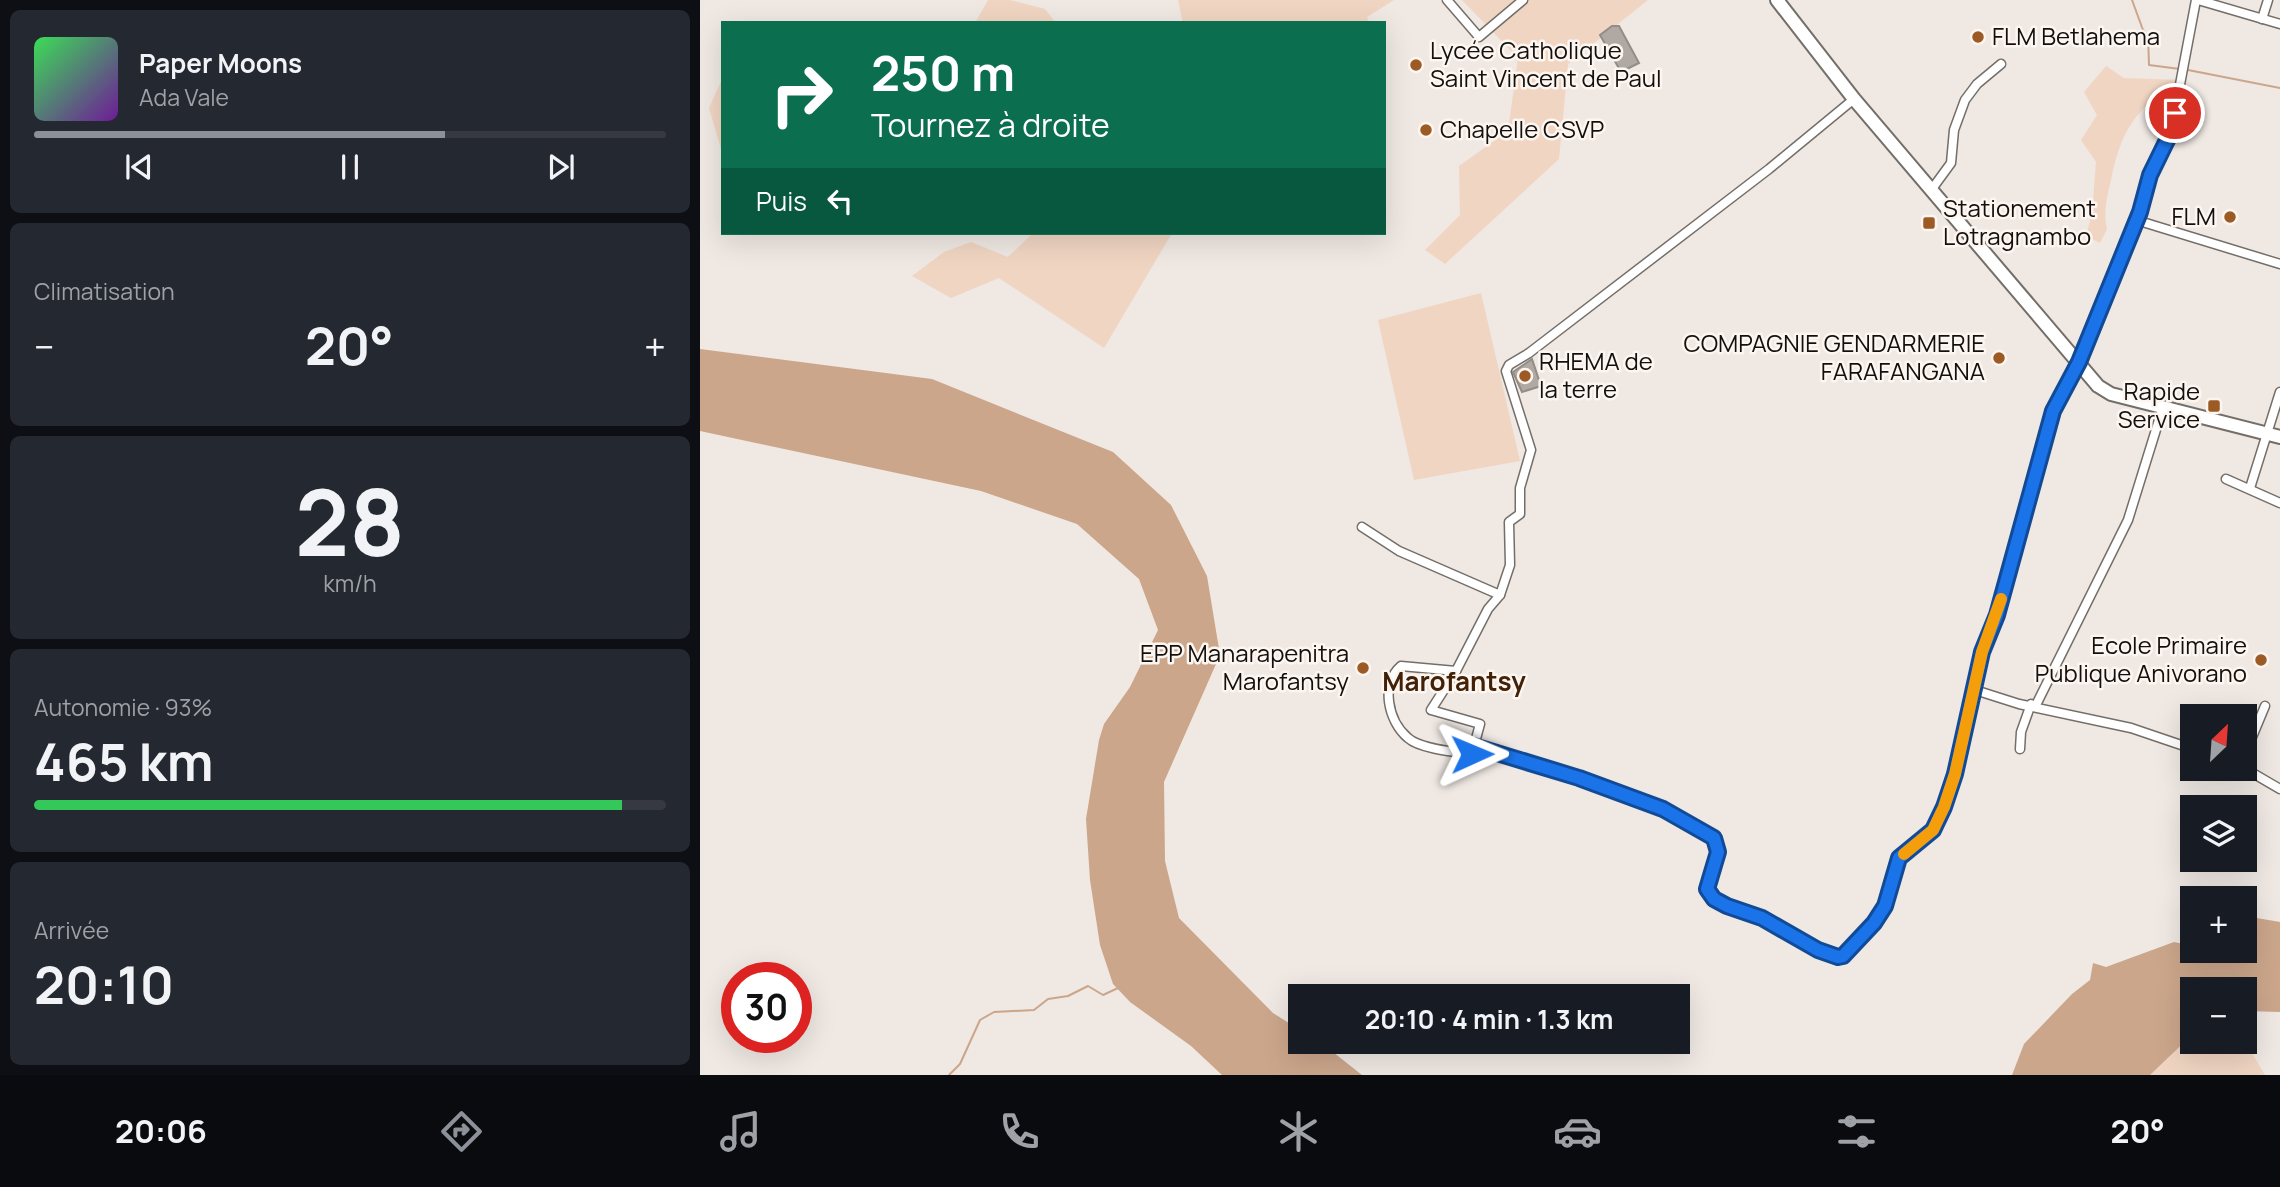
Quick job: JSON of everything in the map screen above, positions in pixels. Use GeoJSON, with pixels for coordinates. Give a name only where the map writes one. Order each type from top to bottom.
{"type":"FeatureCollection","features":[{"type":"Feature","properties":{"kind":"main road"},"geometry":{"type":"LineString","coordinates":[[1777,0],[1854,99],[2098,386],[2111,394],[2280,437]]}},
{"type":"Feature","properties":{"kind":"street"},"geometry":{"type":"LineString","coordinates":[[1447,0],[1479,37],[1523,0]]}},
{"type":"Feature","properties":{"kind":"street"},"geometry":{"type":"LineString","coordinates":[[1474,746],[1579,778],[1663,809],[1714,838],[1718,852],[1707,889],[1714,899],[1762,918],[1818,950],[1838,957],[1843,956],[1880,914],[1893,886],[1895,865],[1899,858],[1933,830],[1955,774],[1982,652],[1997,615],[2053,411],[2079,362],[2136,220],[2150,175],[2171,132],[2197,0],[2280,24]]}},
{"type":"Feature","properties":{"kind":"street"},"geometry":{"type":"LineString","coordinates":[[2262,19],[2268,0]]}},
{"type":"Feature","properties":{"kind":"street"},"geometry":{"type":"LineString","coordinates":[[1932,189],[1951,163],[1954,130],[1965,100],[1977,84],[2001,64]]}},
{"type":"Feature","properties":{"kind":"street"},"geometry":{"type":"LineString","coordinates":[[1456,671],[1448,673],[1401,666],[1391,675],[1387,692],[1393,715],[1409,739],[1445,751],[1472,754],[1480,723],[1431,710],[1456,671],[1488,609],[1500,595],[1510,565],[1509,522],[1520,514],[1520,488],[1531,450],[1511,391],[1506,371],[1509,365],[1529,353],[1769,169],[1854,99]]}},
{"type":"Feature","properties":{"kind":"street"},"geometry":{"type":"LineString","coordinates":[[2136,220],[2280,264]]}},
{"type":"Feature","properties":{"kind":"street"},"geometry":{"type":"LineString","coordinates":[[2250,488],[2280,391]]}},
{"type":"Feature","properties":{"kind":"street"},"geometry":{"type":"LineString","coordinates":[[2020,749],[2021,732],[2033,705],[2128,520],[2162,407]]}},
{"type":"Feature","properties":{"kind":"street"},"geometry":{"type":"LineString","coordinates":[[2226,479],[2280,503]]}},
{"type":"Feature","properties":{"kind":"street"},"geometry":{"type":"LineString","coordinates":[[1362,527],[1399,551],[1500,595]]}},
{"type":"Feature","properties":{"kind":"street"},"geometry":{"type":"LineString","coordinates":[[1975,690],[2020,704],[2131,728],[2180,745]]}},
{"type":"Feature","properties":{"kind":"street"},"geometry":{"type":"LineString","coordinates":[[2258,723],[2265,706]]}},
{"type":"Feature","properties":{"kind":"street"},"geometry":{"type":"LineString","coordinates":[[2258,776],[2280,789]]}},
{"type":"Feature","properties":{"kind":"shaded area"},"geometry":{"type":"Polygon","coordinates":[[[988,0],[1010,0],[1045,9],[1054,21],[976,21],[988,0]]]}},
{"type":"Feature","properties":{"kind":"shaded area"},"geometry":{"type":"Polygon","coordinates":[[[1178,0],[1394,0],[1367,17],[1368,21],[1183,21],[1178,0]]]}},
{"type":"Feature","properties":{"kind":"shaded area"},"geometry":{"type":"Polygon","coordinates":[[[1462,0],[1648,0],[1568,64],[1559,159],[1445,264],[1425,250],[1460,215],[1459,166],[1508,131],[1518,58],[1462,0]]]}},
{"type":"Feature","properties":{"kind":"shaded area"},"geometry":{"type":"Polygon","coordinates":[[[2106,66],[2124,78],[2179,80],[2141,111],[2126,134],[2115,162],[2106,204],[2107,229],[2100,243],[2086,236],[2092,213],[2096,162],[2081,140],[2097,115],[2084,92],[2106,66]]]}},
{"type":"Feature","properties":{"kind":"shaded area"},"geometry":{"type":"Polygon","coordinates":[[[721,81],[721,149],[709,108],[721,81]]]}},
{"type":"Feature","properties":{"kind":"shaded area"},"geometry":{"type":"Polygon","coordinates":[[[1031,235],[1171,235],[1104,348],[999,278],[951,298],[912,276],[944,252],[971,242],[1008,257],[1031,235]]]}},
{"type":"Feature","properties":{"kind":"shaded area"},"geometry":{"type":"Polygon","coordinates":[[[1481,293],[1520,461],[1414,480],[1378,320],[1481,293]]]}},
{"type":"Feature","properties":{"kind":"shaded area"},"geometry":{"type":"Polygon","coordinates":[[[700,349],[932,379],[1113,452],[1171,505],[1207,576],[1220,655],[1164,782],[1165,861],[1179,918],[1273,1013],[1288,1022],[1288,1054],[1335,1054],[1362,1075],[1222,1075],[1191,1046],[1130,1002],[1113,984],[1100,945],[1090,880],[1086,819],[1104,724],[1130,687],[1158,630],[1139,579],[1077,524],[981,491],[700,431],[700,349]]]}},
{"type":"Feature","properties":{"kind":"shaded area"},"geometry":{"type":"Polygon","coordinates":[[[2257,918],[2280,922],[2280,1012],[2257,1011],[2257,977],[2180,977],[2180,1046],[2150,1075],[2012,1075],[2024,1044],[2072,994],[2090,980],[2093,963],[2106,967],[2174,942],[2180,943],[2180,963],[2257,963],[2257,918]]]}},
{"type":"Feature","properties":{"kind":"shaded area"},"geometry":{"type":"Polygon","coordinates":[[[2180,1046],[2180,1054],[2253,1054],[2265,1075],[2150,1075],[2180,1046]]]}},
{"type":"Feature","properties":{"kind":"building"},"geometry":{"type":"Polygon","coordinates":[[[1612,26],[1619,26],[1639,63],[1621,72],[1600,35],[1612,26]]]}},
{"type":"Feature","properties":{"kind":"building","name":"RHEMA de la terre"},"geometry":{"type":"Polygon","coordinates":[[[1532,359],[1541,386],[1522,392],[1513,372],[1532,359]]]}},
{"type":"Feature","properties":{"kind":"waterway"},"geometry":{"type":"LineString","coordinates":[[2132,0],[2143,30],[2148,35],[2149,65],[2180,69]]}},
{"type":"Feature","properties":{"kind":"waterway"},"geometry":{"type":"LineString","coordinates":[[2188,70],[2280,88]]}},
{"type":"Feature","properties":{"kind":"waterway"},"geometry":{"type":"LineString","coordinates":[[949,1075],[960,1064],[980,1020],[994,1012],[1034,1010],[1048,999],[1068,996],[1088,986],[1103,995],[1118,988]]}},
{"type":"Feature","properties":{"kind":"slow traffic"},"geometry":{"type":"LineString","coordinates":[[1904,854],[1933,830],[1944,807],[1955,774],[1982,652],[2001,599]]}},
{"type":"Feature","properties":{"kind":"place","name":"FLM Betlahema"},"geometry":{"type":"Point","coordinates":[1978,37]}},
{"type":"Feature","properties":{"kind":"place","name":"Lycée Catholique Saint Vincent de Paul"},"geometry":{"type":"Point","coordinates":[1416,65]}},
{"type":"Feature","properties":{"kind":"place","name":"Chapelle CSVP"},"geometry":{"type":"Point","coordinates":[1426,130]}},
{"type":"Feature","properties":{"kind":"place","name":"FLM"},"geometry":{"type":"Point","coordinates":[2230,217]}},
{"type":"Feature","properties":{"kind":"place","name":"Stationement Lotragnambo"},"geometry":{"type":"Point","coordinates":[1929,223]}},
{"type":"Feature","properties":{"kind":"place","name":"COMPAGNIE GENDARMERIE FARAFANGANA"},"geometry":{"type":"Point","coordinates":[1999,358]}},
{"type":"Feature","properties":{"kind":"place","name":"RHEMA de la terre"},"geometry":{"type":"Point","coordinates":[1525,376]}},
{"type":"Feature","properties":{"kind":"place","name":"Rapide Service"},"geometry":{"type":"Point","coordinates":[2214,406]}},
{"type":"Feature","properties":{"kind":"place","name":"Ecole Primaire Publique Anivorano"},"geometry":{"type":"Point","coordinates":[2261,660]}},
{"type":"Feature","properties":{"kind":"place","name":"EPP Manarapenitra Marofantsy"},"geometry":{"type":"Point","coordinates":[1363,668]}},
{"type":"Feature","properties":{"kind":"district","name":"Marofantsy"},"geometry":{"type":"Point","coordinates":[1454,682]}},
{"type":"Feature","properties":{"kind":"route"},"geometry":{"type":"LineString","coordinates":[[1472,754],[1474,746],[1579,778],[1663,809],[1714,838],[1718,852],[1707,889],[1714,899],[1762,918],[1818,950],[1838,957],[1843,956],[1874,923],[1885,906],[1899,858],[1933,830],[1944,807],[1955,774],[1982,652],[1997,615],[2009,562],[2053,411],[2079,362],[2140,212],[2150,175],[2171,132],[2175,113]]}}]}
